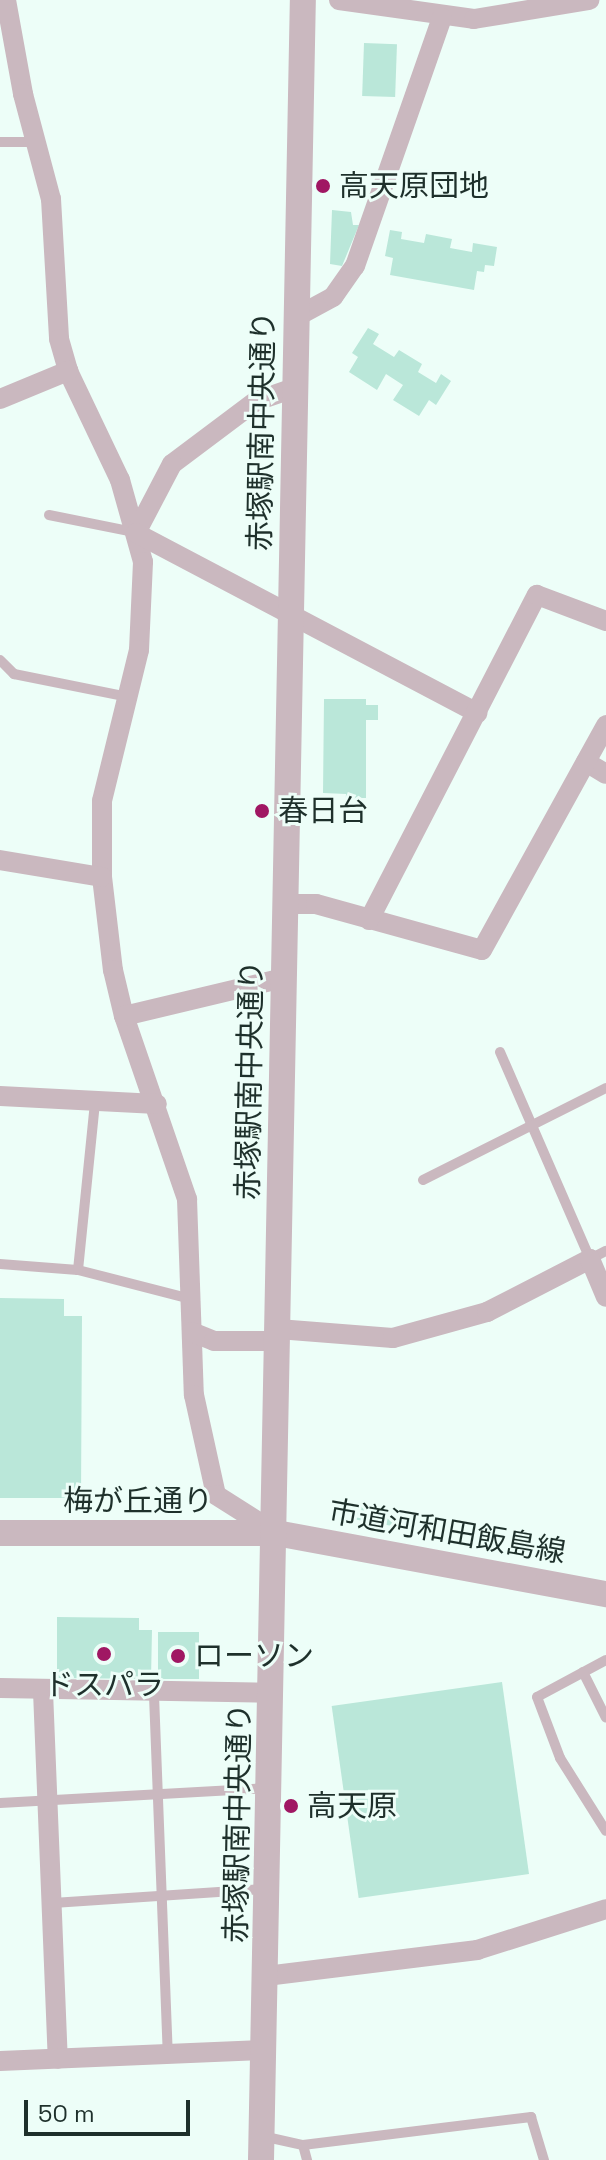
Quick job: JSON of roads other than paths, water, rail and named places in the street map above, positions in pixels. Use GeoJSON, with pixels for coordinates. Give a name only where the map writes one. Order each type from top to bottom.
{"type":"FeatureCollection","features":[{"type":"Feature","properties":{"kind":"street"},"geometry":{"type":"LineString","coordinates":[[6,0],[23,94],[39,142],[51,199],[59,339],[68,371],[120,480],[143,562],[143,612],[130,697],[102,801],[102,877],[124,1016],[157,1104],[187,1199],[194,1395],[216,1495],[276,1533]]}},
{"type":"Feature","properties":{"kind":"street","name":"赤塚駅南中央通り"},"geometry":{"type":"LineString","coordinates":[[261,2148],[273,1693],[303,0]]}},
{"type":"Feature","properties":{"kind":"street"},"geometry":{"type":"LineString","coordinates":[[339,0],[419,7],[442,18],[504,16],[589,0]]}},
{"type":"Feature","properties":{"kind":"street"},"geometry":{"type":"LineString","coordinates":[[296,317],[333,297],[355,266],[442,18]]}},
{"type":"Feature","properties":{"kind":"street"},"geometry":{"type":"LineString","coordinates":[[0,399],[68,371]]}},
{"type":"Feature","properties":{"kind":"street"},"geometry":{"type":"LineString","coordinates":[[136,533],[172,464],[256,401],[294,388]]}},
{"type":"Feature","properties":{"kind":"street"},"geometry":{"type":"LineString","coordinates":[[136,533],[290,618],[478,713]]}},
{"type":"Feature","properties":{"kind":"street"},"geometry":{"type":"LineString","coordinates":[[369,920],[537,595],[606,621]]}},
{"type":"Feature","properties":{"kind":"street"},"geometry":{"type":"LineString","coordinates":[[285,904],[316,904],[482,950],[606,725]]}},
{"type":"Feature","properties":{"kind":"street"},"geometry":{"type":"LineString","coordinates":[[586,762],[606,774]]}},
{"type":"Feature","properties":{"kind":"street"},"geometry":{"type":"LineString","coordinates":[[0,860],[102,877]]}},
{"type":"Feature","properties":{"kind":"street"},"geometry":{"type":"LineString","coordinates":[[124,1016],[284,978]]}},
{"type":"Feature","properties":{"kind":"street"},"geometry":{"type":"LineString","coordinates":[[0,1096],[157,1104]]}},
{"type":"Feature","properties":{"kind":"street"},"geometry":{"type":"LineString","coordinates":[[192,1332],[214,1341],[278,1335],[408,1335],[487,1312],[598,1255],[606,1297]]}},
{"type":"Feature","properties":{"kind":"street","name":"梅が丘通り"},"geometry":{"type":"LineString","coordinates":[[0,1533],[276,1533]]}},
{"type":"Feature","properties":{"kind":"street","name":"市道河和田飯島線"},"geometry":{"type":"LineString","coordinates":[[276,1533],[606,1594]]}},
{"type":"Feature","properties":{"kind":"street"},"geometry":{"type":"LineString","coordinates":[[0,1688],[154,1695],[273,1693]]}},
{"type":"Feature","properties":{"kind":"street"},"geometry":{"type":"LineString","coordinates":[[43,1691],[58,2059]]}},
{"type":"Feature","properties":{"kind":"street"},"geometry":{"type":"LineString","coordinates":[[266,1976],[477,1950],[606,1909]]}},
{"type":"Feature","properties":{"kind":"street"},"geometry":{"type":"LineString","coordinates":[[0,2061],[263,2050]]}},
{"type":"Feature","properties":{"kind":"lane"},"geometry":{"type":"LineString","coordinates":[[0,142],[39,142]]}},
{"type":"Feature","properties":{"kind":"lane"},"geometry":{"type":"LineString","coordinates":[[49,515],[136,533]]}},
{"type":"Feature","properties":{"kind":"lane"},"geometry":{"type":"LineString","coordinates":[[0,660],[14,674],[130,697]]}},
{"type":"Feature","properties":{"kind":"lane"},"geometry":{"type":"LineString","coordinates":[[500,1052],[533,1127],[598,1255]]}},
{"type":"Feature","properties":{"kind":"lane"},"geometry":{"type":"LineString","coordinates":[[423,1180],[606,1088]]}},
{"type":"Feature","properties":{"kind":"lane"},"geometry":{"type":"LineString","coordinates":[[78,1270],[95,1103]]}},
{"type":"Feature","properties":{"kind":"lane"},"geometry":{"type":"LineString","coordinates":[[0,1264],[78,1270],[191,1299]]}},
{"type":"Feature","properties":{"kind":"lane"},"geometry":{"type":"LineString","coordinates":[[606,1660],[537,1697],[560,1758],[606,1831]]}},
{"type":"Feature","properties":{"kind":"lane"},"geometry":{"type":"LineString","coordinates":[[583,1672],[606,1718]]}},
{"type":"Feature","properties":{"kind":"lane"},"geometry":{"type":"LineString","coordinates":[[154,1695],[168,2055]]}},
{"type":"Feature","properties":{"kind":"lane"},"geometry":{"type":"LineString","coordinates":[[0,1803],[156,1797],[271,1788]]}},
{"type":"Feature","properties":{"kind":"lane"},"geometry":{"type":"LineString","coordinates":[[53,1903],[268,1889]]}},
{"type":"Feature","properties":{"kind":"lane"},"geometry":{"type":"LineString","coordinates":[[261,2148],[531,2117],[544,2160]]}},
{"type":"Feature","properties":{"kind":"lane"},"geometry":{"type":"LineString","coordinates":[[303,2145],[307,2160]]}},
{"type":"Feature","properties":{"kind":"place","name":"高天原団地"},"geometry":{"type":"Point","coordinates":[323,186]}},
{"type":"Feature","properties":{"kind":"place","name":"春日台"},"geometry":{"type":"Point","coordinates":[262,811]}},
{"type":"Feature","properties":{"kind":"place","name":"ドスパラ"},"geometry":{"type":"Point","coordinates":[104,1654]}},
{"type":"Feature","properties":{"kind":"place","name":"ローソン"},"geometry":{"type":"Point","coordinates":[178,1656]}},
{"type":"Feature","properties":{"kind":"place","name":"高天原"},"geometry":{"type":"Point","coordinates":[291,1806]}}]}
